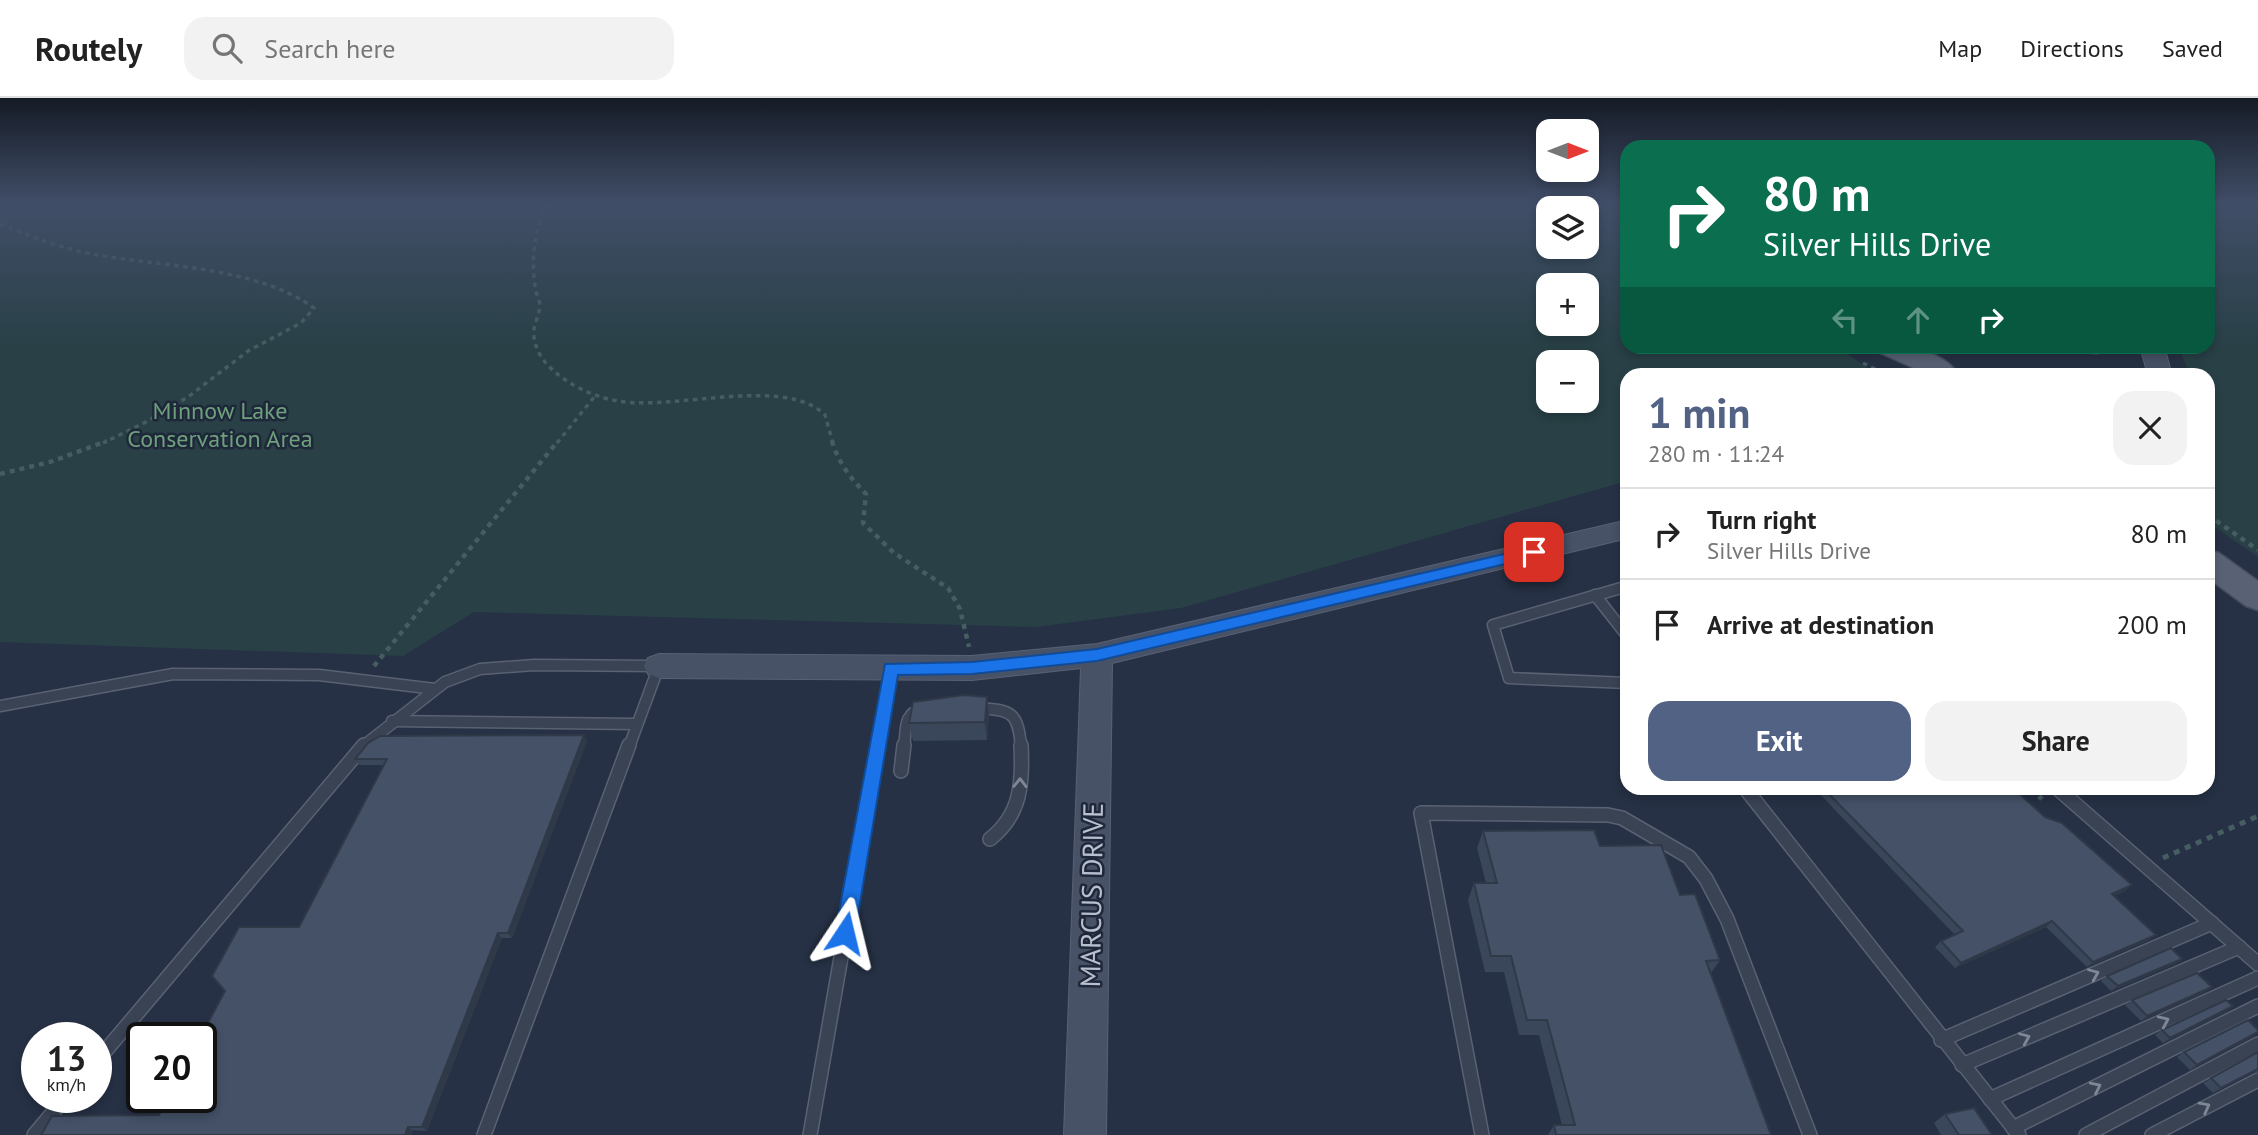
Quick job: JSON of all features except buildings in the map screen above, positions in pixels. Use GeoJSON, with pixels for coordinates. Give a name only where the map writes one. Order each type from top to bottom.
{"type":"FeatureCollection","features":[{"type":"Feature","properties":{"kind":"main road"},"geometry":{"type":"LineString","coordinates":[[1888,357],[1935,368]]}},
{"type":"Feature","properties":{"kind":"main road"},"geometry":{"type":"LineString","coordinates":[[2215,566],[2258,598]]}},
{"type":"Feature","properties":{"kind":"street"},"geometry":{"type":"LineString","coordinates":[[659,666],[972,668],[1097,655],[1620,531]]}},
{"type":"Feature","properties":{"kind":"street","name":"MARCUS DRIVE"},"geometry":{"type":"LineString","coordinates":[[1086,1135],[1097,655]]}},
{"type":"Feature","properties":{"kind":"lane"},"geometry":{"type":"LineString","coordinates":[[1620,588],[1493,625],[1508,678],[1620,683]]}},
{"type":"Feature","properties":{"kind":"lane"},"geometry":{"type":"LineString","coordinates":[[1595,595],[1620,627]]}},
{"type":"Feature","properties":{"kind":"lane"},"geometry":{"type":"LineString","coordinates":[[112,1043],[360,749],[445,682],[480,669],[534,665],[659,666],[484,1135]]}},
{"type":"Feature","properties":{"kind":"lane"},"geometry":{"type":"LineString","coordinates":[[810,1135],[891,669]]}},
{"type":"Feature","properties":{"kind":"lane"},"geometry":{"type":"LineString","coordinates":[[0,706],[173,674],[319,675],[435,689]]}},
{"type":"Feature","properties":{"kind":"lane"},"geometry":{"type":"LineString","coordinates":[[901,771],[908,717],[912,712],[933,707]]}},
{"type":"Feature","properties":{"kind":"lane"},"geometry":{"type":"LineString","coordinates":[[966,707],[1003,710],[1019,724],[1019,806],[1002,832],[990,839]]}},
{"type":"Feature","properties":{"kind":"lane"},"geometry":{"type":"LineString","coordinates":[[393,721],[637,724]]}},
{"type":"Feature","properties":{"kind":"lane"},"geometry":{"type":"LineString","coordinates":[[1750,795],[2016,1132],[2258,1006]]}},
{"type":"Feature","properties":{"kind":"lane"},"geometry":{"type":"LineString","coordinates":[[2065,795],[2258,964]]}},
{"type":"Feature","properties":{"kind":"lane"},"geometry":{"type":"LineString","coordinates":[[1482,1135],[1421,813],[1608,815],[1622,818],[1689,857],[1706,879],[1727,919],[1810,1135]]}},
{"type":"Feature","properties":{"kind":"lane"},"geometry":{"type":"LineString","coordinates":[[1941,1040],[2212,923]]}},
{"type":"Feature","properties":{"kind":"lane"},"geometry":{"type":"LineString","coordinates":[[1962,1065],[2239,947]]}},
{"type":"Feature","properties":{"kind":"lane"},"geometry":{"type":"LineString","coordinates":[[1990,1099],[2258,978]]}},
{"type":"Feature","properties":{"kind":"lane"},"geometry":{"type":"LineString","coordinates":[[2087,1135],[2258,1044]]}},
{"type":"Feature","properties":{"kind":"lane"},"geometry":{"type":"LineString","coordinates":[[2152,1135],[2258,1080]]}},
{"type":"Feature","properties":{"kind":"lane"},"geometry":{"type":"LineString","coordinates":[[34,1135],[53,1113]]}},
{"type":"Feature","properties":{"kind":"path"},"geometry":{"type":"LineString","coordinates":[[0,474],[66,458],[133,430],[210,382],[228,363],[296,328],[314,308],[308,301],[291,292],[254,282],[90,252]]}},
{"type":"Feature","properties":{"kind":"path"},"geometry":{"type":"LineString","coordinates":[[533,252],[535,291],[540,305],[533,335],[541,359],[579,389],[618,401],[659,402],[786,396],[818,408],[825,415],[840,461],[866,494],[863,523],[877,539],[900,557],[934,576],[958,601],[972,668]]}},
{"type":"Feature","properties":{"kind":"path"},"geometry":{"type":"LineString","coordinates":[[1863,363],[1888,357]]}},
{"type":"Feature","properties":{"kind":"path"},"geometry":{"type":"LineString","coordinates":[[363,681],[596,396]]}},
{"type":"Feature","properties":{"kind":"path"},"geometry":{"type":"LineString","coordinates":[[2215,520],[2258,550]]}},
{"type":"Feature","properties":{"kind":"path"},"geometry":{"type":"LineString","coordinates":[[2147,865],[2258,816]]}},
{"type":"Feature","properties":{"kind":"green space","name":"Minnow Lake Conservation Area"},"geometry":{"type":"Polygon","coordinates":[[[0,252],[1536,252],[1536,259],[1599,259],[1599,252],[1620,252],[1620,354],[1848,354],[1868,368],[1620,368],[1620,483],[1181,608],[1036,627],[474,612],[403,656],[0,642],[0,252]]]}},
{"type":"Feature","properties":{"kind":"green space"},"geometry":{"type":"Polygon","coordinates":[[[2215,252],[2258,252],[2258,557],[2215,527],[2215,368],[2187,368],[2181,354],[2215,354],[2215,252]]]}},
{"type":"Feature","properties":{"kind":"route"},"geometry":{"type":"LineString","coordinates":[[845,933],[891,669],[972,668],[1097,655],[1534,552]]}}]}
